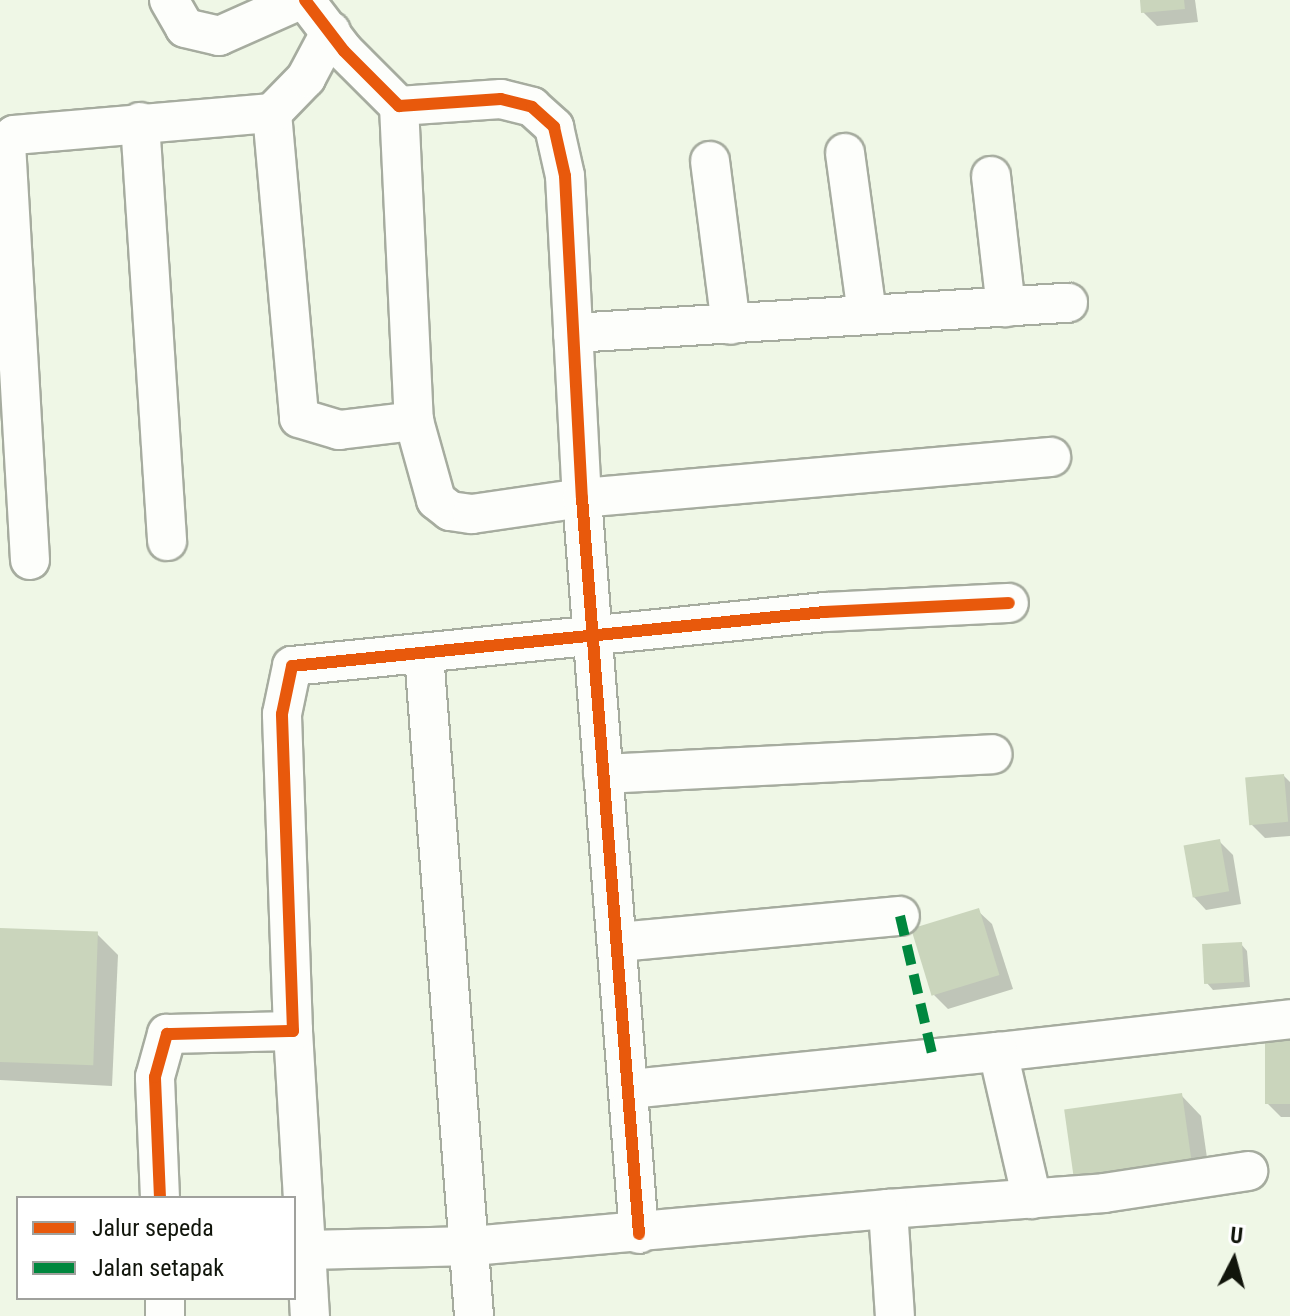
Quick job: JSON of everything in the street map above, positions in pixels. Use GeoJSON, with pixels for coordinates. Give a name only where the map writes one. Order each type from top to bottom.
{"type":"FeatureCollection","features":[{"type":"Feature","properties":{"kind":"street"},"geometry":{"type":"LineString","coordinates":[[169,0],[185,28],[219,36],[302,0],[388,96],[414,421],[436,500],[450,511],[472,514],[582,498],[1051,457]]}},
{"type":"Feature","properties":{"kind":"street"},"geometry":{"type":"LineString","coordinates":[[30,560],[6,144],[14,135],[272,113],[338,41]]}},
{"type":"Feature","properties":{"kind":"street"},"geometry":{"type":"LineString","coordinates":[[388,96],[501,99],[532,107],[554,127],[565,176],[582,498],[631,1089],[639,1234]]}},
{"type":"Feature","properties":{"kind":"street"},"geometry":{"type":"LineString","coordinates":[[272,113],[299,418],[339,430],[414,421]]}},
{"type":"Feature","properties":{"kind":"street"},"geometry":{"type":"LineString","coordinates":[[140,122],[167,541]]}},
{"type":"Feature","properties":{"kind":"street"},"geometry":{"type":"LineString","coordinates":[[845,153],[867,314]]}},
{"type":"Feature","properties":{"kind":"street"},"geometry":{"type":"LineString","coordinates":[[710,161],[731,325]]}},
{"type":"Feature","properties":{"kind":"street"},"geometry":{"type":"LineString","coordinates":[[991,176],[1006,307]]}},
{"type":"Feature","properties":{"kind":"street"},"geometry":{"type":"LineString","coordinates":[[573,333],[1068,303]]}},
{"type":"Feature","properties":{"kind":"street"},"geometry":{"type":"LineString","coordinates":[[310,1316],[293,1031],[284,689],[292,666],[424,654],[595,632],[825,612],[1009,603]]}},
{"type":"Feature","properties":{"kind":"street"},"geometry":{"type":"LineString","coordinates":[[424,654],[472,1246],[474,1316]]}},
{"type":"Feature","properties":{"kind":"street"},"geometry":{"type":"LineString","coordinates":[[603,774],[992,754]]}},
{"type":"Feature","properties":{"kind":"street"},"geometry":{"type":"LineString","coordinates":[[619,942],[900,916]]}},
{"type":"Feature","properties":{"kind":"street"},"geometry":{"type":"LineString","coordinates":[[631,1089],[1290,1019]]}},
{"type":"Feature","properties":{"kind":"street"},"geometry":{"type":"LineString","coordinates":[[160,1196],[155,1077],[167,1034],[293,1031]]}},
{"type":"Feature","properties":{"kind":"street"},"geometry":{"type":"LineString","coordinates":[[998,1052],[1032,1199]]}},
{"type":"Feature","properties":{"kind":"street"},"geometry":{"type":"LineString","coordinates":[[307,1250],[472,1246],[639,1234],[888,1209],[1032,1199],[1248,1171]]}},
{"type":"Feature","properties":{"kind":"street"},"geometry":{"type":"LineString","coordinates":[[888,1209],[895,1316]]}},
{"type":"Feature","properties":{"kind":"building"},"geometry":{"type":"Polygon","coordinates":[[[1140,0],[1184,0],[1185,9],[1141,13],[1140,0]]]}},
{"type":"Feature","properties":{"kind":"building"},"geometry":{"type":"Polygon","coordinates":[[[1284,774],[1288,822],[1249,825],[1245,777],[1284,774]]]}},
{"type":"Feature","properties":{"kind":"building"},"geometry":{"type":"Polygon","coordinates":[[[1220,839],[1229,891],[1193,898],[1184,845],[1220,839]]]}},
{"type":"Feature","properties":{"kind":"building"},"geometry":{"type":"Polygon","coordinates":[[[979,908],[999,975],[932,996],[911,929],[979,908]]]}},
{"type":"Feature","properties":{"kind":"building"},"geometry":{"type":"Polygon","coordinates":[[[0,928],[98,931],[93,1065],[0,1062],[0,928]]]}},
{"type":"Feature","properties":{"kind":"building"},"geometry":{"type":"Polygon","coordinates":[[[1242,942],[1244,982],[1204,984],[1202,944],[1242,942]]]}},
{"type":"Feature","properties":{"kind":"building"},"geometry":{"type":"Polygon","coordinates":[[[1265,1037],[1290,1037],[1290,1104],[1265,1104],[1265,1037]]]}},
{"type":"Feature","properties":{"kind":"building"},"geometry":{"type":"Polygon","coordinates":[[[1182,1093],[1192,1166],[1074,1183],[1064,1110],[1182,1093]]]}},
{"type":"Feature","properties":{"kind":"marked path"},"geometry":{"type":"LineString","coordinates":[[900,916],[933,1058]]}},
{"type":"Feature","properties":{"kind":"cycle path"},"geometry":{"type":"LineString","coordinates":[[305,0],[344,51],[399,106],[501,99],[532,107],[554,127],[565,176],[582,498],[639,1234]]}},
{"type":"Feature","properties":{"kind":"cycle path"},"geometry":{"type":"LineString","coordinates":[[160,1196],[155,1077],[167,1034],[293,1031],[282,714],[292,666],[825,612],[1009,603]]}}]}
